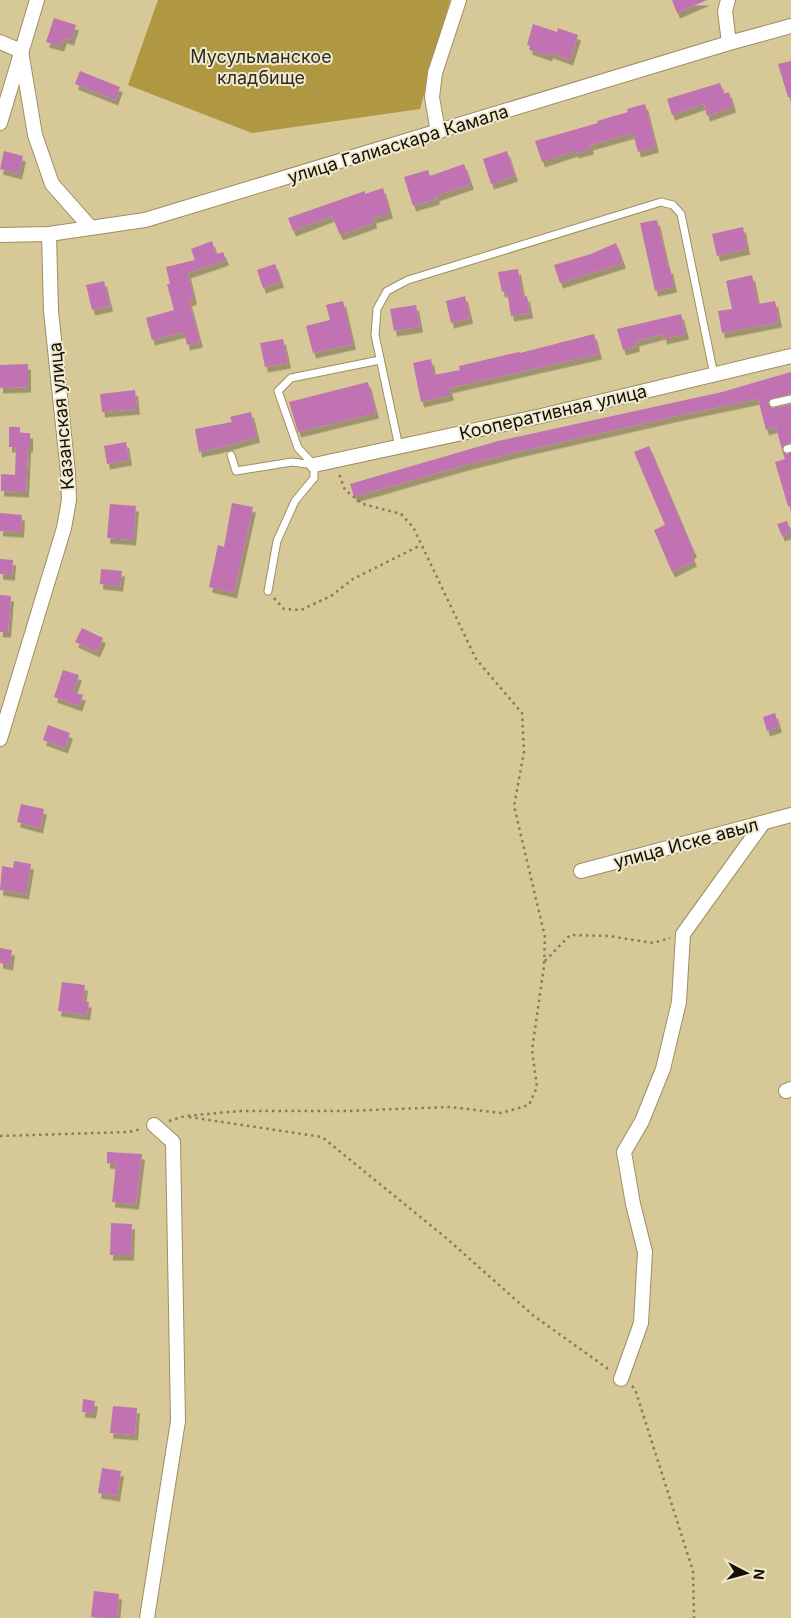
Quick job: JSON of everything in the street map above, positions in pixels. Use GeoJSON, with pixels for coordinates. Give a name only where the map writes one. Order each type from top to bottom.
{"type":"FeatureCollection","features":[{"type":"Feature","properties":{"kind":"street"},"geometry":{"type":"LineString","coordinates":[[0,123],[37,0]]}},
{"type":"Feature","properties":{"kind":"street"},"geometry":{"type":"LineString","coordinates":[[438,132],[432,97],[435,73],[459,0]]}},
{"type":"Feature","properties":{"kind":"street"},"geometry":{"type":"LineString","coordinates":[[728,0],[725,12],[729,43]]}},
{"type":"Feature","properties":{"kind":"street","name":"улица Галиаскара Камала"},"geometry":{"type":"LineString","coordinates":[[0,235],[49,234],[144,220],[729,43],[791,26]]}},
{"type":"Feature","properties":{"kind":"street"},"geometry":{"type":"LineString","coordinates":[[0,42],[21,51]]}},
{"type":"Feature","properties":{"kind":"street"},"geometry":{"type":"LineString","coordinates":[[21,51],[35,135],[52,184],[90,228]]}},
{"type":"Feature","properties":{"kind":"street","name":"Казанская улица"},"geometry":{"type":"LineString","coordinates":[[0,739],[64,528],[69,500],[68,473],[51,311],[49,234]]}},
{"type":"Feature","properties":{"kind":"street","name":"Кооперативная улица"},"geometry":{"type":"LineString","coordinates":[[314,465],[541,416],[791,356]]}},
{"type":"Feature","properties":{"kind":"street","name":"улица Иске авыл"},"geometry":{"type":"LineString","coordinates":[[581,871],[791,816]]}},
{"type":"Feature","properties":{"kind":"street"},"geometry":{"type":"LineString","coordinates":[[621,1379],[641,1323],[645,1252],[633,1204],[624,1152],[642,1121],[663,1069],[679,1002],[683,934],[763,823]]}},
{"type":"Feature","properties":{"kind":"street"},"geometry":{"type":"LineString","coordinates":[[147,1618],[178,1420],[173,1142],[154,1125]]}},
{"type":"Feature","properties":{"kind":"lane"},"geometry":{"type":"LineString","coordinates":[[399,447],[375,336],[377,309],[387,291],[408,280],[661,202],[673,205],[682,214],[714,375]]}},
{"type":"Feature","properties":{"kind":"lane"},"geometry":{"type":"LineString","coordinates":[[268,591],[277,542],[295,501],[314,478],[314,465],[298,448],[278,391],[291,378],[380,360]]}},
{"type":"Feature","properties":{"kind":"lane"},"geometry":{"type":"LineString","coordinates":[[773,403],[791,399]]}},
{"type":"Feature","properties":{"kind":"lane"},"geometry":{"type":"LineString","coordinates":[[231,455],[236,470],[292,462],[314,465]]}},
{"type":"Feature","properties":{"kind":"path"},"geometry":{"type":"LineString","coordinates":[[0,1136],[130,1132],[185,1116],[240,1111],[347,1111],[450,1107],[501,1113],[529,1105],[537,1087],[532,1050],[545,962],[545,937],[514,806],[524,752],[522,713],[476,658],[413,527],[401,514],[363,504],[344,490],[335,460]]}},
{"type":"Feature","properties":{"kind":"path"},"geometry":{"type":"LineString","coordinates":[[268,591],[284,609],[301,610],[331,596],[353,579],[422,545]]}},
{"type":"Feature","properties":{"kind":"path"},"geometry":{"type":"LineString","coordinates":[[545,962],[570,935],[609,936],[653,943],[683,934]]}},
{"type":"Feature","properties":{"kind":"path"},"geometry":{"type":"LineString","coordinates":[[185,1116],[322,1137],[445,1237],[534,1316],[635,1389],[693,1571],[694,1618]]}},
{"type":"Feature","properties":{"kind":"green space","name":"Мусульманское кладбище"},"geometry":{"type":"Polygon","coordinates":[[[158,0],[450,0],[420,109],[252,133],[128,85],[158,0]]]}},
{"type":"Feature","properties":{"kind":"building"},"geometry":{"type":"Polygon","coordinates":[[[672,0],[707,0],[677,13],[672,0]]]}},
{"type":"Feature","properties":{"kind":"building"},"geometry":{"type":"Polygon","coordinates":[[[54,18],[76,25],[71,40],[64,38],[61,46],[46,42],[54,18]]]}},
{"type":"Feature","properties":{"kind":"building"},"geometry":{"type":"Polygon","coordinates":[[[533,24],[557,32],[558,28],[578,35],[570,60],[550,53],[549,56],[529,49],[530,46],[527,45],[533,24]]]}},
{"type":"Feature","properties":{"kind":"building"},"geometry":{"type":"Polygon","coordinates":[[[791,61],[791,97],[788,97],[778,64],[791,61]]]}},
{"type":"Feature","properties":{"kind":"building"},"geometry":{"type":"Polygon","coordinates":[[[80,71],[120,87],[115,100],[75,84],[80,71]]]}},
{"type":"Feature","properties":{"kind":"building"},"geometry":{"type":"Polygon","coordinates":[[[720,83],[724,94],[729,92],[733,107],[707,116],[704,104],[672,115],[667,99],[720,83]]]}},
{"type":"Feature","properties":{"kind":"building"},"geometry":{"type":"Polygon","coordinates":[[[645,104],[656,147],[638,152],[633,133],[590,145],[591,149],[575,153],[575,151],[542,162],[535,141],[598,123],[597,121],[628,112],[627,109],[645,104]]]}},
{"type":"Feature","properties":{"kind":"building"},"geometry":{"type":"Polygon","coordinates":[[[4,151],[23,156],[19,174],[0,169],[4,151]]]}},
{"type":"Feature","properties":{"kind":"building"},"geometry":{"type":"Polygon","coordinates":[[[507,151],[515,176],[491,184],[483,159],[507,151]]]}},
{"type":"Feature","properties":{"kind":"building"},"geometry":{"type":"Polygon","coordinates":[[[464,164],[471,184],[436,196],[437,199],[413,206],[404,177],[428,170],[430,176],[464,164]]]}},
{"type":"Feature","properties":{"kind":"building"},"geometry":{"type":"Polygon","coordinates":[[[383,188],[390,213],[373,218],[374,223],[340,235],[332,216],[293,231],[288,218],[365,191],[365,194],[383,188]]]}},
{"type":"Feature","properties":{"kind":"building"},"geometry":{"type":"Polygon","coordinates":[[[657,220],[674,287],[655,291],[640,223],[657,220]]]}},
{"type":"Feature","properties":{"kind":"building"},"geometry":{"type":"Polygon","coordinates":[[[743,227],[747,249],[717,256],[712,234],[743,227]]]}},
{"type":"Feature","properties":{"kind":"building"},"geometry":{"type":"Polygon","coordinates":[[[212,241],[216,254],[223,252],[226,260],[188,273],[194,299],[189,301],[200,342],[187,345],[184,332],[152,340],[146,318],[174,310],[167,284],[170,284],[166,267],[195,260],[191,249],[212,241]]]}},
{"type":"Feature","properties":{"kind":"building"},"geometry":{"type":"Polygon","coordinates":[[[616,243],[623,263],[560,283],[554,265],[591,254],[616,243]]]}},
{"type":"Feature","properties":{"kind":"building"},"geometry":{"type":"Polygon","coordinates":[[[275,264],[281,282],[263,288],[257,270],[275,264]]]}},
{"type":"Feature","properties":{"kind":"building"},"geometry":{"type":"Polygon","coordinates":[[[518,269],[523,297],[527,296],[530,313],[511,316],[507,291],[502,292],[498,272],[518,269]]]}},
{"type":"Feature","properties":{"kind":"building"},"geometry":{"type":"Polygon","coordinates":[[[752,275],[758,304],[775,301],[779,322],[722,333],[718,311],[732,309],[726,281],[752,275]]]}},
{"type":"Feature","properties":{"kind":"building"},"geometry":{"type":"Polygon","coordinates":[[[104,281],[110,306],[92,310],[86,285],[104,281]]]}},
{"type":"Feature","properties":{"kind":"building"},"geometry":{"type":"Polygon","coordinates":[[[465,296],[470,318],[451,323],[446,301],[465,296]]]}},
{"type":"Feature","properties":{"kind":"building"},"geometry":{"type":"Polygon","coordinates":[[[343,301],[353,344],[313,353],[306,326],[330,320],[326,305],[343,301]]]}},
{"type":"Feature","properties":{"kind":"building"},"geometry":{"type":"Polygon","coordinates":[[[416,305],[420,327],[394,331],[390,309],[416,305]]]}},
{"type":"Feature","properties":{"kind":"building"},"geometry":{"type":"Polygon","coordinates":[[[681,314],[686,334],[664,339],[663,334],[636,341],[637,346],[623,350],[617,329],[681,314]]]}},
{"type":"Feature","properties":{"kind":"building"},"geometry":{"type":"Polygon","coordinates":[[[594,334],[599,354],[449,388],[451,395],[421,402],[413,363],[431,359],[434,375],[460,370],[459,366],[594,334]]]}},
{"type":"Feature","properties":{"kind":"building"},"geometry":{"type":"Polygon","coordinates":[[[283,339],[288,363],[265,367],[260,343],[283,339]]]}},
{"type":"Feature","properties":{"kind":"building"},"geometry":{"type":"Polygon","coordinates":[[[28,364],[28,387],[0,388],[0,365],[28,364]]]}},
{"type":"Feature","properties":{"kind":"building"},"geometry":{"type":"Polygon","coordinates":[[[791,372],[791,394],[772,398],[768,402],[772,408],[791,404],[791,443],[784,445],[782,450],[776,427],[766,430],[758,399],[513,453],[354,497],[350,484],[498,441],[722,392],[791,372]]]}},
{"type":"Feature","properties":{"kind":"building"},"geometry":{"type":"Polygon","coordinates":[[[368,382],[376,413],[298,432],[289,402],[368,382]]]}},
{"type":"Feature","properties":{"kind":"building"},"geometry":{"type":"Polygon","coordinates":[[[135,390],[137,409],[102,412],[100,394],[135,390]]]}},
{"type":"Feature","properties":{"kind":"building"},"geometry":{"type":"Polygon","coordinates":[[[251,412],[257,437],[199,452],[195,429],[232,422],[230,417],[251,412]]]}},
{"type":"Feature","properties":{"kind":"building"},"geometry":{"type":"Polygon","coordinates":[[[9,427],[20,427],[20,433],[30,433],[26,492],[1,491],[1,474],[15,475],[16,447],[9,447],[9,427]]]}},
{"type":"Feature","properties":{"kind":"building"},"geometry":{"type":"Polygon","coordinates":[[[126,442],[129,460],[107,464],[104,446],[126,442]]]}},
{"type":"Feature","properties":{"kind":"building"},"geometry":{"type":"Polygon","coordinates":[[[649,446],[694,552],[691,554],[694,561],[672,572],[654,530],[665,525],[634,452],[649,446]]]}},
{"type":"Feature","properties":{"kind":"building"},"geometry":{"type":"Polygon","coordinates":[[[782,451],[786,454],[791,453],[791,506],[788,506],[775,462],[785,459],[782,451]]]}},
{"type":"Feature","properties":{"kind":"building"},"geometry":{"type":"Polygon","coordinates":[[[232,503],[253,507],[234,593],[209,587],[218,545],[224,547],[232,503]]]}},
{"type":"Feature","properties":{"kind":"building"},"geometry":{"type":"Polygon","coordinates":[[[110,504],[136,506],[133,540],[107,538],[110,504]]]}},
{"type":"Feature","properties":{"kind":"building"},"geometry":{"type":"Polygon","coordinates":[[[0,513],[22,515],[21,532],[0,531],[0,513]]]}},
{"type":"Feature","properties":{"kind":"building"},"geometry":{"type":"Polygon","coordinates":[[[787,521],[791,533],[782,536],[777,524],[787,521]]]}},
{"type":"Feature","properties":{"kind":"building"},"geometry":{"type":"Polygon","coordinates":[[[0,559],[13,560],[12,575],[0,574],[0,559]]]}},
{"type":"Feature","properties":{"kind":"building"},"geometry":{"type":"Polygon","coordinates":[[[101,569],[122,571],[120,586],[100,584],[101,569]]]}},
{"type":"Feature","properties":{"kind":"building"},"geometry":{"type":"Polygon","coordinates":[[[0,595],[11,596],[8,632],[0,632],[0,595]]]}},
{"type":"Feature","properties":{"kind":"building"},"geometry":{"type":"Polygon","coordinates":[[[82,628],[103,638],[97,652],[75,642],[82,628]]]}},
{"type":"Feature","properties":{"kind":"building"},"geometry":{"type":"Polygon","coordinates":[[[63,670],[79,675],[73,692],[83,695],[79,706],[54,697],[63,670]]]}},
{"type":"Feature","properties":{"kind":"building"},"geometry":{"type":"Polygon","coordinates":[[[775,713],[779,727],[767,731],[763,717],[775,713]]]}},
{"type":"Feature","properties":{"kind":"building"},"geometry":{"type":"Polygon","coordinates":[[[48,725],[70,733],[65,748],[43,740],[48,725]]]}},
{"type":"Feature","properties":{"kind":"building"},"geometry":{"type":"Polygon","coordinates":[[[21,804],[44,809],[40,828],[17,822],[21,804]]]}},
{"type":"Feature","properties":{"kind":"building"},"geometry":{"type":"Polygon","coordinates":[[[14,861],[31,864],[26,894],[0,890],[2,866],[13,868],[14,861]]]}},
{"type":"Feature","properties":{"kind":"building"},"geometry":{"type":"Polygon","coordinates":[[[0,948],[12,950],[10,965],[0,963],[0,948]]]}},
{"type":"Feature","properties":{"kind":"building"},"geometry":{"type":"Polygon","coordinates":[[[62,982],[85,985],[83,1001],[89,1002],[87,1015],[58,1011],[62,982]]]}},
{"type":"Feature","properties":{"kind":"building"},"geometry":{"type":"Polygon","coordinates":[[[107,1152],[142,1154],[136,1204],[112,1202],[116,1164],[107,1163],[107,1152]]]}},
{"type":"Feature","properties":{"kind":"building"},"geometry":{"type":"Polygon","coordinates":[[[111,1223],[132,1224],[131,1255],[110,1255],[111,1223]]]}},
{"type":"Feature","properties":{"kind":"building"},"geometry":{"type":"Polygon","coordinates":[[[83,1399],[95,1401],[93,1413],[82,1412],[83,1399]]]}},
{"type":"Feature","properties":{"kind":"building"},"geometry":{"type":"Polygon","coordinates":[[[113,1406],[137,1408],[135,1435],[110,1433],[113,1406]]]}},
{"type":"Feature","properties":{"kind":"building"},"geometry":{"type":"Polygon","coordinates":[[[102,1468],[121,1471],[117,1496],[98,1493],[102,1468]]]}},
{"type":"Feature","properties":{"kind":"building"},"geometry":{"type":"Polygon","coordinates":[[[94,1591],[119,1594],[117,1618],[91,1617],[94,1591]]]}}]}
